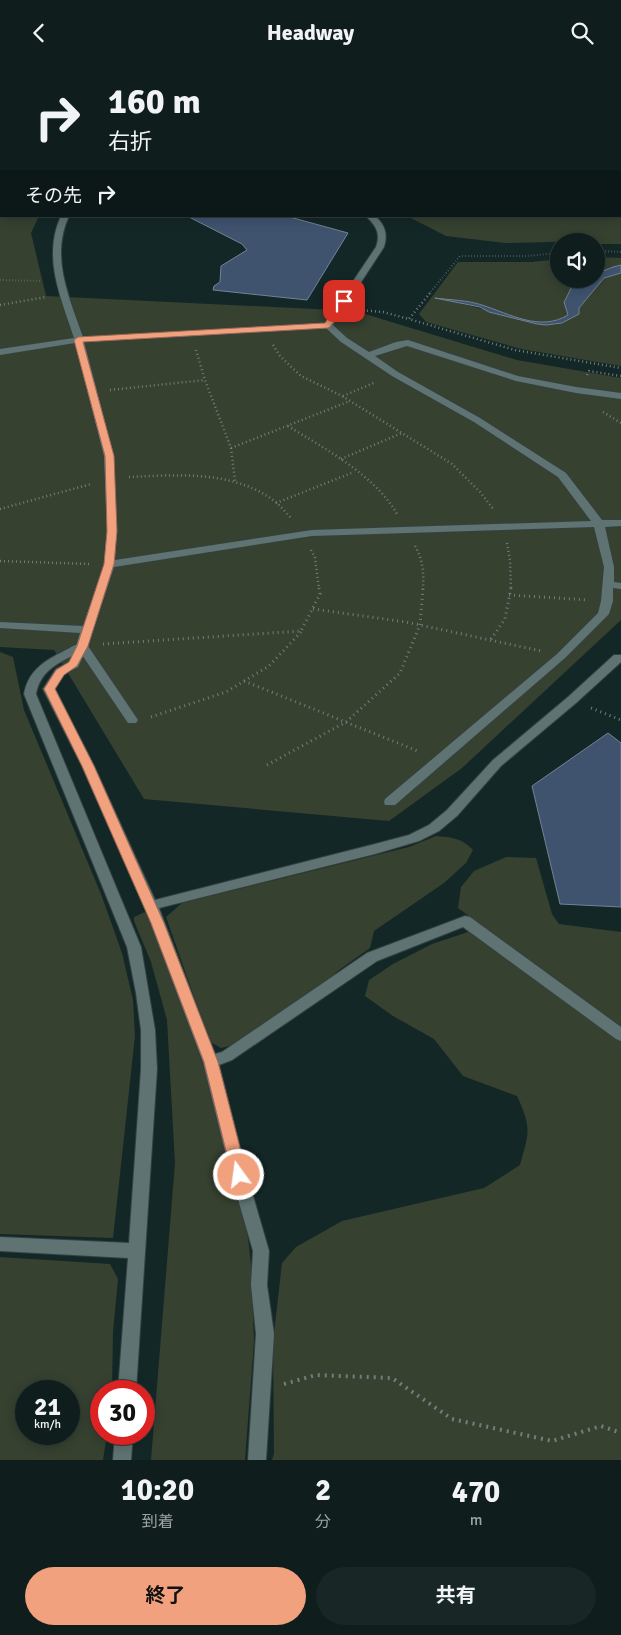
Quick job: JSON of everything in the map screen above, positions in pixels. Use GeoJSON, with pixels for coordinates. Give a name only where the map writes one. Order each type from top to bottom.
{"type":"FeatureCollection","features":[{"type":"Feature","properties":{"kind":"street"},"geometry":{"type":"LineString","coordinates":[[65,217],[58,231],[56,254],[60,282],[78,340],[109,456],[112,531],[109,564],[82,646],[74,664],[60,672],[49,689],[88,766],[151,906],[211,1062],[239,1175],[261,1251],[258,1285],[265,1334],[256,1460]]}},
{"type":"Feature","properties":{"kind":"street"},"geometry":{"type":"LineString","coordinates":[[328,325],[384,238],[382,227],[371,217]]}},
{"type":"Feature","properties":{"kind":"street"},"geometry":{"type":"LineString","coordinates":[[0,352],[78,340],[192,335],[328,325],[344,340],[394,374],[477,420],[562,475],[599,524],[608,563],[607,601],[603,613],[561,656],[390,802]]}},
{"type":"Feature","properties":{"kind":"street"},"geometry":{"type":"LineString","coordinates":[[368,355],[399,344],[408,343],[516,378],[621,397]]}},
{"type":"Feature","properties":{"kind":"street"},"geometry":{"type":"LineString","coordinates":[[109,564],[303,534],[621,523]]}},
{"type":"Feature","properties":{"kind":"street"},"geometry":{"type":"LineString","coordinates":[[608,584],[621,586]]}},
{"type":"Feature","properties":{"kind":"street"},"geometry":{"type":"LineString","coordinates":[[0,625],[86,630]]}},
{"type":"Feature","properties":{"kind":"street"},"geometry":{"type":"LineString","coordinates":[[82,646],[132,720]]}},
{"type":"Feature","properties":{"kind":"street"},"geometry":{"type":"LineString","coordinates":[[82,646],[40,670],[30,684],[30,694],[134,947],[144,993],[149,1069],[129,1380]]}},
{"type":"Feature","properties":{"kind":"street"},"geometry":{"type":"LineString","coordinates":[[151,906],[175,898],[375,849],[414,838],[434,828],[452,813],[497,763],[572,700],[618,657]]}},
{"type":"Feature","properties":{"kind":"street"},"geometry":{"type":"LineString","coordinates":[[211,1062],[227,1057],[372,957],[464,921],[621,1035]]}},
{"type":"Feature","properties":{"kind":"street"},"geometry":{"type":"LineString","coordinates":[[0,1244],[138,1251]]}},
{"type":"Feature","properties":{"kind":"street"},"geometry":{"type":"LineString","coordinates":[[122,1460],[123,1445]]}},
{"type":"Feature","properties":{"kind":"path"},"geometry":{"type":"LineString","coordinates":[[605,251],[621,252]]}},
{"type":"Feature","properties":{"kind":"path"},"geometry":{"type":"LineString","coordinates":[[410,319],[460,256],[525,256],[550,254]]}},
{"type":"Feature","properties":{"kind":"path"},"geometry":{"type":"LineString","coordinates":[[0,280],[60,282]]}},
{"type":"Feature","properties":{"kind":"path"},"geometry":{"type":"LineString","coordinates":[[0,305],[64,294]]}},
{"type":"Feature","properties":{"kind":"path"},"geometry":{"type":"LineString","coordinates":[[354,310],[384,312],[515,350],[621,369]]}},
{"type":"Feature","properties":{"kind":"path"},"geometry":{"type":"LineString","coordinates":[[263,330],[280,356],[301,376],[342,396],[429,448],[466,476],[494,510],[502,527],[510,553],[511,583],[505,618],[492,639]]}},
{"type":"Feature","properties":{"kind":"path"},"geometry":{"type":"LineString","coordinates":[[192,335],[205,380],[230,448],[235,481]]}},
{"type":"Feature","properties":{"kind":"path"},"geometry":{"type":"LineString","coordinates":[[342,396],[394,374]]}},
{"type":"Feature","properties":{"kind":"path"},"geometry":{"type":"LineString","coordinates":[[92,391],[205,380]]}},
{"type":"Feature","properties":{"kind":"path"},"geometry":{"type":"LineString","coordinates":[[230,448],[350,401]]}},
{"type":"Feature","properties":{"kind":"path"},"geometry":{"type":"LineString","coordinates":[[266,765],[346,722],[400,673],[420,625],[424,578],[420,553],[388,498],[354,472],[341,459],[288,426]]}},
{"type":"Feature","properties":{"kind":"path"},"geometry":{"type":"LineString","coordinates":[[341,459],[402,433]]}},
{"type":"Feature","properties":{"kind":"path"},"geometry":{"type":"LineString","coordinates":[[276,503],[354,472]]}},
{"type":"Feature","properties":{"kind":"path"},"geometry":{"type":"LineString","coordinates":[[0,509],[110,478],[180,475],[235,481],[271,498],[294,520],[303,534],[315,558],[320,594],[302,631],[269,666],[226,693],[154,716],[132,720]]}},
{"type":"Feature","properties":{"kind":"path"},"geometry":{"type":"LineString","coordinates":[[0,561],[109,564]]}},
{"type":"Feature","properties":{"kind":"path"},"geometry":{"type":"LineString","coordinates":[[509,595],[607,601]]}},
{"type":"Feature","properties":{"kind":"path"},"geometry":{"type":"LineString","coordinates":[[313,609],[420,625],[492,639],[561,656]]}},
{"type":"Feature","properties":{"kind":"path"},"geometry":{"type":"LineString","coordinates":[[82,646],[302,631]]}},
{"type":"Feature","properties":{"kind":"path"},"geometry":{"type":"LineString","coordinates":[[244,681],[439,760]]}},
{"type":"Feature","properties":{"kind":"path"},"geometry":{"type":"LineString","coordinates":[[572,700],[621,720]]}},
{"type":"Feature","properties":{"kind":"path"},"geometry":{"type":"LineString","coordinates":[[261,1391],[316,1375],[392,1378],[452,1419],[552,1441],[601,1426],[621,1433]]}},
{"type":"Feature","properties":{"kind":"green space"},"geometry":{"type":"Polygon","coordinates":[[[0,217],[39,217],[31,233],[46,296],[355,311],[517,360],[621,378],[621,620],[462,768],[389,821],[144,799],[54,650],[0,647],[0,217]]]}},
{"type":"Feature","properties":{"kind":"green space"},"geometry":{"type":"Polygon","coordinates":[[[409,217],[621,217],[621,244],[605,244],[605,233],[550,233],[550,242],[505,243],[446,236],[409,217]]]}},
{"type":"Feature","properties":{"kind":"green space"},"geometry":{"type":"Polygon","coordinates":[[[605,257],[621,258],[621,265],[605,271],[605,257]]]}},
{"type":"Feature","properties":{"kind":"green space"},"geometry":{"type":"Polygon","coordinates":[[[550,260],[550,288],[571,288],[564,302],[568,315],[547,322],[526,320],[546,325],[562,323],[579,314],[579,308],[596,288],[605,288],[605,278],[621,273],[621,366],[521,349],[426,322],[419,314],[458,262],[532,262],[550,260]],[[447,300],[510,316],[482,305],[447,300]]]}},
{"type":"Feature","properties":{"kind":"green space"},"geometry":{"type":"Polygon","coordinates":[[[0,652],[13,657],[24,710],[101,894],[122,953],[133,1000],[135,1036],[113,1238],[0,1234],[0,652]]]}},
{"type":"Feature","properties":{"kind":"green space"},"geometry":{"type":"Polygon","coordinates":[[[436,836],[456,839],[469,846],[473,850],[466,863],[444,883],[374,931],[370,948],[339,970],[321,986],[233,1045],[221,1048],[210,1042],[166,917],[182,903],[409,847],[436,836]]]}},
{"type":"Feature","properties":{"kind":"green space"},"geometry":{"type":"Polygon","coordinates":[[[506,857],[536,858],[552,914],[559,924],[621,932],[621,1028],[458,908],[461,887],[474,871],[506,857]]]}},
{"type":"Feature","properties":{"kind":"green space"},"geometry":{"type":"Polygon","coordinates":[[[145,912],[152,917],[208,1080],[233,1168],[248,1237],[254,1341],[245,1460],[151,1460],[152,1445],[155,1445],[155,1410],[175,1163],[167,1020],[151,962],[134,917],[145,912]]]}},
{"type":"Feature","properties":{"kind":"green space"},"geometry":{"type":"Polygon","coordinates":[[[471,931],[621,1041],[621,1460],[272,1460],[274,1453],[273,1342],[282,1263],[296,1247],[342,1221],[484,1188],[520,1165],[528,1131],[525,1116],[517,1096],[463,1076],[434,1039],[393,1016],[365,996],[369,980],[393,964],[432,944],[471,931]]]}},
{"type":"Feature","properties":{"kind":"green space"},"geometry":{"type":"Polygon","coordinates":[[[0,1257],[110,1264],[118,1279],[113,1332],[112,1380],[90,1380],[90,1445],[105,1445],[103,1460],[0,1460],[0,1257]]]}},
{"type":"Feature","properties":{"kind":"water"},"geometry":{"type":"Polygon","coordinates":[[[189,217],[290,217],[348,233],[307,300],[213,290],[214,286],[220,282],[221,266],[247,250],[242,244],[189,217]]]}},
{"type":"Feature","properties":{"kind":"water"},"geometry":{"type":"Polygon","coordinates":[[[621,265],[621,273],[605,278],[605,270],[621,265]]]}},
{"type":"Feature","properties":{"kind":"water"},"geometry":{"type":"Polygon","coordinates":[[[571,288],[596,288],[579,308],[579,314],[562,323],[546,325],[489,312],[480,307],[435,298],[470,302],[514,317],[536,322],[557,320],[568,315],[564,302],[571,288]]]}},
{"type":"Feature","properties":{"kind":"water"},"geometry":{"type":"Polygon","coordinates":[[[608,733],[621,743],[621,907],[560,904],[532,786],[608,733]]]}},
{"type":"Feature","properties":{"kind":"route"},"geometry":{"type":"LineString","coordinates":[[239,1175],[211,1062],[158,923],[88,766],[49,689],[54,678],[74,664],[82,646],[109,564],[112,531],[109,456],[78,340],[208,334],[328,325],[344,301]]}}]}
